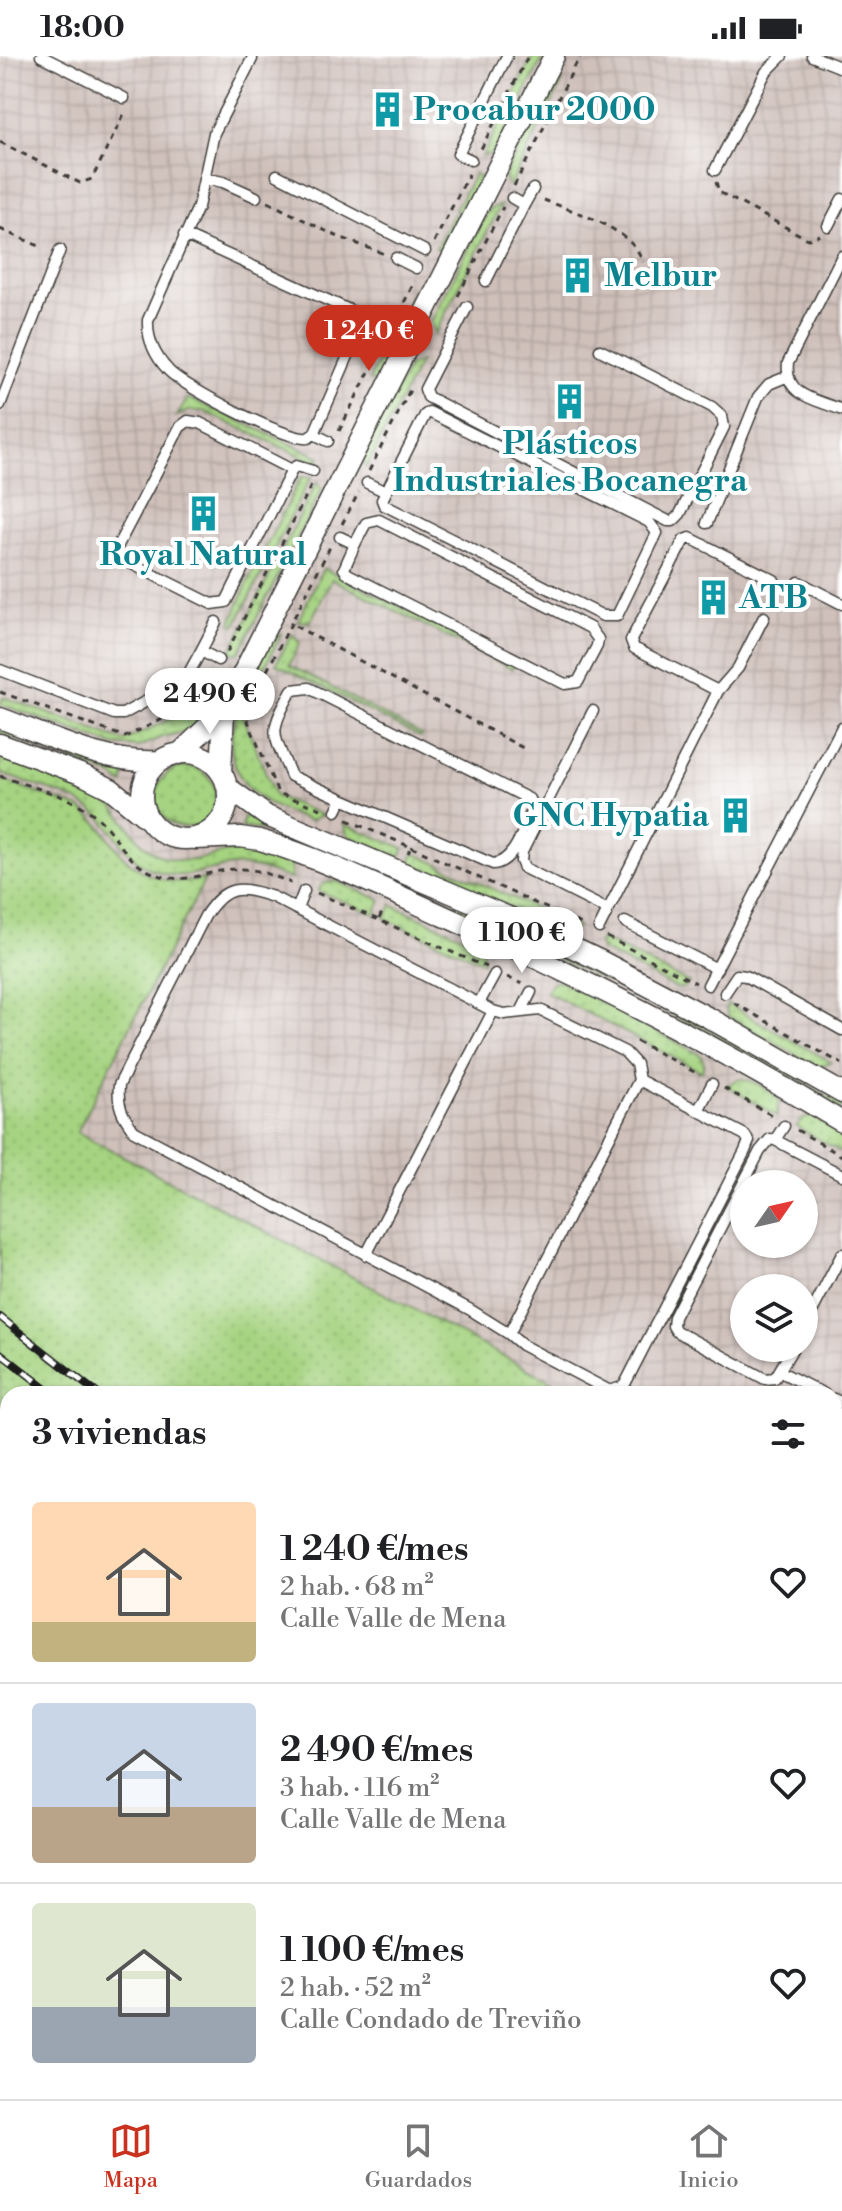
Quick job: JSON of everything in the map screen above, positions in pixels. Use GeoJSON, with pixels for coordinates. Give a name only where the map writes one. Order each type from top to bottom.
{"type":"FeatureCollection","features":[{"type":"Feature","properties":{"kind":"street"},"geometry":{"type":"LineString","coordinates":[[150,820],[142,795],[145,781],[152,770],[224,711],[554,56]]}},
{"type":"Feature","properties":{"kind":"street"},"geometry":{"type":"LineString","coordinates":[[195,839],[218,825],[228,800],[224,780],[224,711]]}},
{"type":"Feature","properties":{"kind":"street"},"geometry":{"type":"LineString","coordinates":[[0,718],[114,759],[136,763],[170,757],[203,757],[224,780],[267,816],[506,916],[593,957],[842,1093]]}},
{"type":"Feature","properties":{"kind":"street"},"geometry":{"type":"LineString","coordinates":[[0,744],[111,789],[169,836],[260,840],[391,892],[523,951],[646,1011],[775,1081],[842,1122]]}},
{"type":"Feature","properties":{"kind":"lane"},"geometry":{"type":"LineString","coordinates":[[41,56],[124,98]]}},
{"type":"Feature","properties":{"kind":"lane"},"geometry":{"type":"LineString","coordinates":[[471,160],[458,154],[507,56]]}},
{"type":"Feature","properties":{"kind":"lane"},"geometry":{"type":"LineString","coordinates":[[715,170],[766,72],[782,56]]}},
{"type":"Feature","properties":{"kind":"lane"},"geometry":{"type":"LineString","coordinates":[[812,56],[842,68]]}},
{"type":"Feature","properties":{"kind":"lane"},"geometry":{"type":"LineString","coordinates":[[184,235],[358,314],[362,324],[314,434],[302,440],[294,437],[227,407],[171,373],[154,352],[147,330],[148,320],[184,235],[198,207],[214,133],[252,59]]}},
{"type":"Feature","properties":{"kind":"lane"},"geometry":{"type":"LineString","coordinates":[[277,175],[425,251]]}},
{"type":"Feature","properties":{"kind":"lane"},"geometry":{"type":"LineString","coordinates":[[204,178],[223,182],[256,197]]}},
{"type":"Feature","properties":{"kind":"lane"},"geometry":{"type":"LineString","coordinates":[[486,281],[529,196],[510,197]]}},
{"type":"Feature","properties":{"kind":"lane"},"geometry":{"type":"LineString","coordinates":[[828,226],[842,199]]}},
{"type":"Feature","properties":{"kind":"lane"},"geometry":{"type":"LineString","coordinates":[[0,405],[59,252]]}},
{"type":"Feature","properties":{"kind":"lane"},"geometry":{"type":"LineString","coordinates":[[842,256],[788,363],[786,377],[796,392],[842,410]]}},
{"type":"Feature","properties":{"kind":"lane"},"geometry":{"type":"LineString","coordinates":[[396,258],[416,268]]}},
{"type":"Feature","properties":{"kind":"lane"},"geometry":{"type":"LineString","coordinates":[[467,307],[438,353],[425,389],[428,397],[673,521],[680,514],[724,427],[722,416],[712,407],[600,350]]}},
{"type":"Feature","properties":{"kind":"lane"},"geometry":{"type":"LineString","coordinates":[[707,523],[758,397],[769,384],[786,377]]}},
{"type":"Feature","properties":{"kind":"lane"},"geometry":{"type":"LineString","coordinates":[[429,412],[649,522],[657,533],[617,616],[603,616],[384,505],[382,500],[386,492],[429,412]]}},
{"type":"Feature","properties":{"kind":"lane"},"geometry":{"type":"LineString","coordinates":[[292,470],[200,423],[188,421],[180,427],[115,551],[138,567],[212,604],[226,602],[292,470],[296,466],[313,471]]}},
{"type":"Feature","properties":{"kind":"lane"},"geometry":{"type":"LineString","coordinates":[[314,434],[328,441]]}},
{"type":"Feature","properties":{"kind":"lane"},"geometry":{"type":"LineString","coordinates":[[367,483],[386,492]]}},
{"type":"Feature","properties":{"kind":"lane"},"geometry":{"type":"LineString","coordinates":[[379,520],[590,628],[598,639],[597,646],[578,682],[565,684],[348,574],[345,564],[355,544],[366,523],[379,520]]}},
{"type":"Feature","properties":{"kind":"lane"},"geometry":{"type":"LineString","coordinates":[[340,537],[355,544]]}},
{"type":"Feature","properties":{"kind":"lane"},"geometry":{"type":"LineString","coordinates":[[718,691],[634,648],[631,640],[684,540],[690,538],[774,580]]}},
{"type":"Feature","properties":{"kind":"lane"},"geometry":{"type":"LineString","coordinates":[[799,582],[842,604]]}},
{"type":"Feature","properties":{"kind":"lane"},"geometry":{"type":"LineString","coordinates":[[599,928],[718,691],[738,668],[764,617]]}},
{"type":"Feature","properties":{"kind":"lane"},"geometry":{"type":"LineString","coordinates":[[0,670],[114,714],[123,714],[185,680],[216,622]]}},
{"type":"Feature","properties":{"kind":"lane"},"geometry":{"type":"LineString","coordinates":[[201,651],[218,660]]}},
{"type":"Feature","properties":{"kind":"lane"},"geometry":{"type":"LineString","coordinates":[[309,688],[529,799],[533,809],[510,855],[499,864],[493,864],[342,799],[291,776],[273,732],[275,720],[292,690],[309,688]]}},
{"type":"Feature","properties":{"kind":"lane"},"geometry":{"type":"LineString","coordinates":[[593,711],[522,852],[521,861],[524,868],[608,910]]}},
{"type":"Feature","properties":{"kind":"lane"},"geometry":{"type":"LineString","coordinates":[[708,986],[842,727]]}},
{"type":"Feature","properties":{"kind":"lane"},"geometry":{"type":"LineString","coordinates":[[336,811],[342,799]]}},
{"type":"Feature","properties":{"kind":"lane"},"geometry":{"type":"LineString","coordinates":[[509,1334],[639,1080],[636,1064],[625,1052],[540,1010],[504,1014],[493,1011],[297,909],[247,889],[227,892],[216,900],[205,916],[119,1085],[121,1114],[134,1131],[469,1309],[522,1345],[600,1386]]}},
{"type":"Feature","properties":{"kind":"lane"},"geometry":{"type":"LineString","coordinates":[[297,909],[304,889]]}},
{"type":"Feature","properties":{"kind":"lane"},"geometry":{"type":"LineString","coordinates":[[625,922],[717,969]]}},
{"type":"Feature","properties":{"kind":"lane"},"geometry":{"type":"LineString","coordinates":[[479,1003],[495,974]]}},
{"type":"Feature","properties":{"kind":"lane"},"geometry":{"type":"LineString","coordinates":[[724,995],[737,975],[746,976],[842,1030]]}},
{"type":"Feature","properties":{"kind":"lane"},"geometry":{"type":"LineString","coordinates":[[522,1010],[532,990]]}},
{"type":"Feature","properties":{"kind":"lane"},"geometry":{"type":"LineString","coordinates":[[366,1255],[493,1011]]}},
{"type":"Feature","properties":{"kind":"lane"},"geometry":{"type":"LineString","coordinates":[[624,1386],[749,1141],[745,1135],[639,1080]]}},
{"type":"Feature","properties":{"kind":"lane"},"geometry":{"type":"LineString","coordinates":[[698,1111],[710,1081]]}},
{"type":"Feature","properties":{"kind":"lane"},"geometry":{"type":"LineString","coordinates":[[775,1140],[784,1126]]}},
{"type":"Feature","properties":{"kind":"lane"},"geometry":{"type":"LineString","coordinates":[[786,1362],[775,1378],[765,1379],[676,1331],[674,1317],[760,1151],[770,1139],[842,1175]]}},
{"type":"Feature","properties":{"kind":"lane"},"geometry":{"type":"LineString","coordinates":[[818,1300],[842,1254]]}},
{"type":"Feature","properties":{"kind":"lane"},"geometry":{"type":"LineString","coordinates":[[781,1372],[808,1386]]}},
{"type":"Feature","properties":{"kind":"path"},"geometry":{"type":"LineString","coordinates":[[510,197],[580,56]]}},
{"type":"Feature","properties":{"kind":"path"},"geometry":{"type":"LineString","coordinates":[[0,142],[80,183],[87,183],[92,179],[125,114],[124,98]]}},
{"type":"Feature","properties":{"kind":"path"},"geometry":{"type":"LineString","coordinates":[[715,170],[719,192],[808,239],[818,237],[828,226]]}},
{"type":"Feature","properties":{"kind":"path"},"geometry":{"type":"LineString","coordinates":[[529,196],[581,214],[624,236],[639,251],[643,262]]}},
{"type":"Feature","properties":{"kind":"path"},"geometry":{"type":"LineString","coordinates":[[256,197],[334,235],[396,258]]}},
{"type":"Feature","properties":{"kind":"path"},"geometry":{"type":"LineString","coordinates":[[0,229],[59,252]]}},
{"type":"Feature","properties":{"kind":"path"},"geometry":{"type":"LineString","coordinates":[[295,626],[525,749]]}},
{"type":"Feature","properties":{"kind":"path"},"geometry":{"type":"LineString","coordinates":[[0,776],[85,808],[103,823],[127,857],[153,873],[187,879],[226,870],[249,869],[304,889],[532,990]]}},
{"type":"Feature","properties":{"kind":"path"},"geometry":{"type":"LineString","coordinates":[[411,847],[597,931],[708,986]]}},
{"type":"Feature","properties":{"kind":"path"},"geometry":{"type":"LineString","coordinates":[[724,995],[842,1064]]}},
{"type":"Feature","properties":{"kind":"path"},"geometry":{"type":"LineString","coordinates":[[626,1036],[775,1117]]}},
{"type":"Feature","properties":{"kind":"path"},"geometry":{"type":"LineString","coordinates":[[796,1129],[842,1156]]}},
{"type":"Feature","properties":{"kind":"shaded area"},"geometry":{"type":"Polygon","coordinates":[[[0,56],[842,56],[842,1386],[560,1386],[77,1132],[204,880],[169,881],[149,875],[128,861],[88,814],[0,779],[0,56]]]}},
{"type":"Feature","properties":{"kind":"green space"},"geometry":{"type":"Polygon","coordinates":[[[533,56],[544,56],[495,152],[482,157],[533,56]]]}},
{"type":"Feature","properties":{"kind":"green space"},"geometry":{"type":"Polygon","coordinates":[[[559,80],[563,81],[509,187],[505,180],[507,171],[551,87],[559,80]]]}},
{"type":"Feature","properties":{"kind":"green space"},"geometry":{"type":"Polygon","coordinates":[[[475,173],[480,179],[462,214],[455,210],[475,173]]]}},
{"type":"Feature","properties":{"kind":"green space"},"geometry":{"type":"Polygon","coordinates":[[[501,205],[435,334],[431,321],[489,209],[501,205]]]}},
{"type":"Feature","properties":{"kind":"green space"},"geometry":{"type":"Polygon","coordinates":[[[453,214],[460,218],[443,251],[436,248],[453,214]]]}},
{"type":"Feature","properties":{"kind":"green space"},"geometry":{"type":"Polygon","coordinates":[[[416,287],[417,302],[376,383],[369,380],[416,287]]]}},
{"type":"Feature","properties":{"kind":"green space"},"geometry":{"type":"Polygon","coordinates":[[[420,362],[366,468],[362,458],[409,366],[420,362]]]}},
{"type":"Feature","properties":{"kind":"green space"},"geometry":{"type":"Polygon","coordinates":[[[188,398],[320,457],[317,463],[203,411],[188,411],[177,416],[188,398]]]}},
{"type":"Feature","properties":{"kind":"green space"},"geometry":{"type":"Polygon","coordinates":[[[301,477],[311,477],[235,626],[231,623],[247,584],[301,477]]]}},
{"type":"Feature","properties":{"kind":"green space"},"geometry":{"type":"Polygon","coordinates":[[[317,482],[322,489],[239,653],[230,653],[317,482]]]}},
{"type":"Feature","properties":{"kind":"green space"},"geometry":{"type":"Polygon","coordinates":[[[323,568],[515,665],[512,669],[332,579],[310,622],[298,621],[323,568]]]}},
{"type":"Feature","properties":{"kind":"green space"},"geometry":{"type":"Polygon","coordinates":[[[281,634],[242,714],[275,796],[322,815],[310,821],[265,801],[246,784],[235,765],[232,744],[241,701],[271,639],[281,634]]]}},
{"type":"Feature","properties":{"kind":"green space"},"geometry":{"type":"Polygon","coordinates":[[[292,634],[300,643],[289,665],[422,735],[420,737],[276,664],[292,634]]]}},
{"type":"Feature","properties":{"kind":"green space"},"geometry":{"type":"Polygon","coordinates":[[[219,674],[224,682],[205,717],[190,730],[139,747],[113,745],[0,704],[3,697],[124,741],[205,703],[219,674]]]}},
{"type":"Feature","properties":{"kind":"green space"},"geometry":{"type":"Polygon","coordinates":[[[0,728],[126,771],[123,784],[107,773],[0,733],[0,728]]]}},
{"type":"Feature","properties":{"kind":"green space"},"geometry":{"type":"Polygon","coordinates":[[[0,756],[93,790],[111,804],[139,839],[156,854],[183,861],[226,852],[256,850],[291,865],[292,879],[247,866],[183,875],[153,870],[135,859],[104,821],[87,807],[63,795],[0,773],[0,756]]]}},
{"type":"Feature","properties":{"kind":"green space"},"geometry":{"type":"Polygon","coordinates":[[[186,767],[198,769],[207,776],[214,785],[214,809],[207,818],[198,825],[186,827],[174,825],[165,818],[158,809],[156,797],[158,785],[165,776],[174,769],[186,767]]]}},
{"type":"Feature","properties":{"kind":"green space"},"geometry":{"type":"Polygon","coordinates":[[[0,779],[79,808],[96,822],[126,859],[146,873],[181,882],[205,879],[77,1132],[560,1386],[0,1386],[0,779]]]}},
{"type":"Feature","properties":{"kind":"green space"},"geometry":{"type":"Polygon","coordinates":[[[245,815],[261,825],[391,877],[390,880],[265,830],[241,827],[245,815]]]}},
{"type":"Feature","properties":{"kind":"green space"},"geometry":{"type":"Polygon","coordinates":[[[344,824],[404,848],[400,857],[348,836],[344,824]]]}},
{"type":"Feature","properties":{"kind":"green space"},"geometry":{"type":"Polygon","coordinates":[[[414,853],[577,927],[565,932],[410,862],[414,853]]]}},
{"type":"Feature","properties":{"kind":"green space"},"geometry":{"type":"Polygon","coordinates":[[[336,881],[381,900],[375,914],[318,891],[323,884],[336,881]]]}},
{"type":"Feature","properties":{"kind":"green space"},"geometry":{"type":"Polygon","coordinates":[[[402,881],[514,932],[680,1015],[842,1105],[842,1110],[728,1044],[623,989],[400,885],[402,881]]]}},
{"type":"Feature","properties":{"kind":"green space"},"geometry":{"type":"Polygon","coordinates":[[[392,905],[478,943],[483,951],[483,962],[385,919],[392,905]]]}},
{"type":"Feature","properties":{"kind":"green space"},"geometry":{"type":"Polygon","coordinates":[[[602,939],[689,983],[683,988],[676,988],[601,950],[599,943],[602,939]]]}},
{"type":"Feature","properties":{"kind":"green space"},"geometry":{"type":"Polygon","coordinates":[[[559,980],[701,1055],[704,1063],[702,1072],[546,992],[551,983],[559,980]]]}},
{"type":"Feature","properties":{"kind":"green space"},"geometry":{"type":"Polygon","coordinates":[[[727,1004],[831,1062],[818,1067],[728,1016],[727,1004]]]}},
{"type":"Feature","properties":{"kind":"green space"},"geometry":{"type":"Polygon","coordinates":[[[738,1079],[755,1083],[775,1096],[779,1100],[777,1116],[727,1086],[738,1079]]]}},
{"type":"Feature","properties":{"kind":"green space"},"geometry":{"type":"Polygon","coordinates":[[[813,1117],[842,1134],[842,1153],[796,1126],[805,1118],[813,1117]]]}},
{"type":"Feature","properties":{"kind":"railway"},"geometry":{"type":"LineString","coordinates":[[0,1317],[88,1386]]}},
{"type":"Feature","properties":{"kind":"railway"},"geometry":{"type":"LineString","coordinates":[[0,1353],[43,1386]]}},
{"type":"Feature","properties":{"kind":"place","name":"Procabur 2000"},"geometry":{"type":"Point","coordinates":[387,110]}},
{"type":"Feature","properties":{"kind":"place","name":"Melbur"},"geometry":{"type":"Point","coordinates":[578,276]}},
{"type":"Feature","properties":{"kind":"place","name":"Plásticos Industriales Bocanegra"},"geometry":{"type":"Point","coordinates":[570,402]}},
{"type":"Feature","properties":{"kind":"place","name":"Royal Natural"},"geometry":{"type":"Point","coordinates":[203,513]}},
{"type":"Feature","properties":{"kind":"place","name":"ATB"},"geometry":{"type":"Point","coordinates":[713,598]}},
{"type":"Feature","properties":{"kind":"place","name":"GNC Hypatia"},"geometry":{"type":"Point","coordinates":[735,816]}}]}
